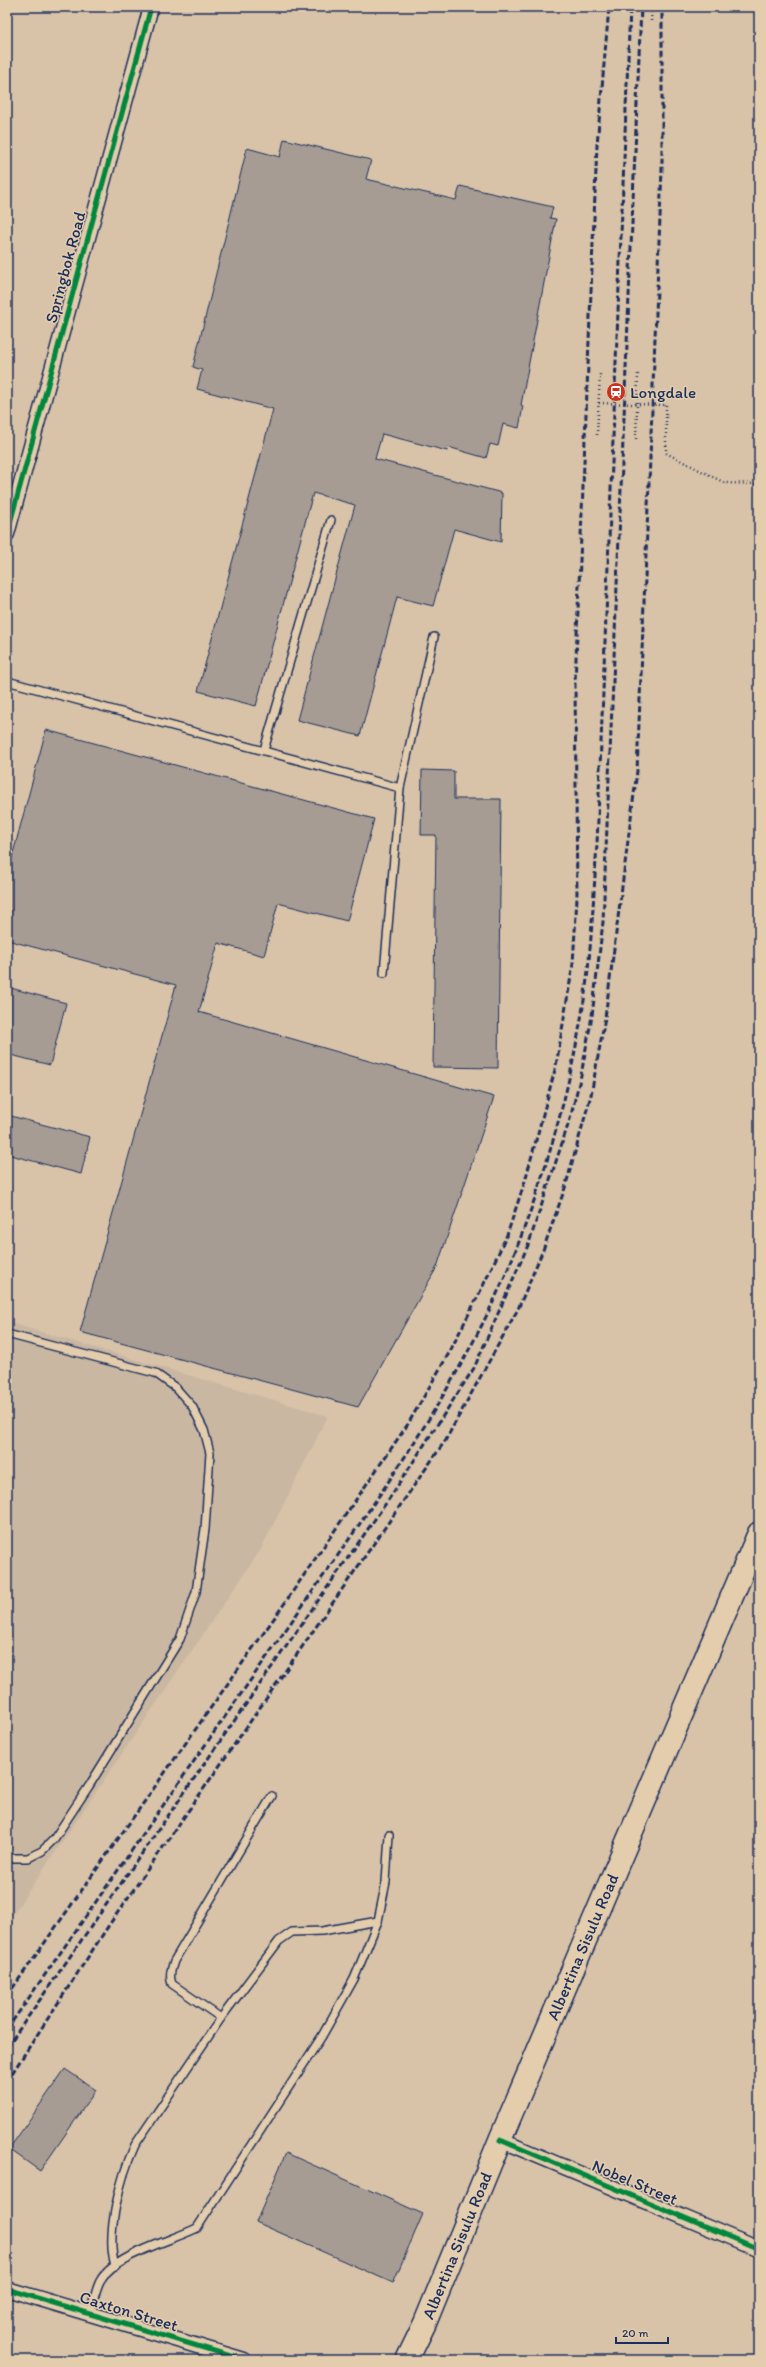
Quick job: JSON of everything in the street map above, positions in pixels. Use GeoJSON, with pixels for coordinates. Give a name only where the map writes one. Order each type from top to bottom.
{"type":"FeatureCollection","features":[{"type":"Feature","properties":{"kind":"main road","name":"Albertina Sisulu Road"},"geometry":{"type":"LineString","coordinates":[[407,2360],[430,2310],[500,2140],[759,1533]]}},
{"type":"Feature","properties":{"kind":"street","name":"Springbok Road"},"geometry":{"type":"LineString","coordinates":[[7,534],[151,7]]}},
{"type":"Feature","properties":{"kind":"street","name":"Nobel Street"},"geometry":{"type":"LineString","coordinates":[[500,2140],[759,2249]]}},
{"type":"Feature","properties":{"kind":"street","name":"Caxton Street"},"geometry":{"type":"LineString","coordinates":[[7,2289],[244,2360]]}},
{"type":"Feature","properties":{"kind":"lane"},"geometry":{"type":"LineString","coordinates":[[264,750],[331,520]]}},
{"type":"Feature","properties":{"kind":"lane"},"geometry":{"type":"LineString","coordinates":[[384,973],[400,788],[434,637]]}},
{"type":"Feature","properties":{"kind":"lane"},"geometry":{"type":"LineString","coordinates":[[7,681],[400,788]]}},
{"type":"Feature","properties":{"kind":"lane"},"geometry":{"type":"LineString","coordinates":[[7,1334],[155,1373],[176,1388],[192,1406],[204,1430],[210,1454],[205,1529],[196,1592],[180,1639],[89,1786],[54,1839],[42,1851],[28,1858],[7,1858]]}},
{"type":"Feature","properties":{"kind":"lane"},"geometry":{"type":"LineString","coordinates":[[221,2018],[172,1984],[170,1977],[171,1970],[174,1961],[272,1796]]}},
{"type":"Feature","properties":{"kind":"lane"},"geometry":{"type":"LineString","coordinates":[[90,2314],[100,2280],[115,2266],[128,2257],[178,2238],[198,2228],[322,2036],[354,1979],[378,1921],[386,1882],[389,1836]]}},
{"type":"Feature","properties":{"kind":"lane"},"geometry":{"type":"LineString","coordinates":[[115,2266],[112,2254],[112,2243],[118,2192],[125,2166],[135,2145],[221,2018],[279,1942],[292,1932],[322,1931],[378,1921]]}},
{"type":"Feature","properties":{"kind":"path"},"geometry":{"type":"LineString","coordinates":[[652,7],[652,20]]}},
{"type":"Feature","properties":{"kind":"path"},"geometry":{"type":"LineString","coordinates":[[597,435],[600,374]]}},
{"type":"Feature","properties":{"kind":"path"},"geometry":{"type":"LineString","coordinates":[[636,439],[638,374]]}},
{"type":"Feature","properties":{"kind":"path"},"geometry":{"type":"LineString","coordinates":[[599,403],[666,405],[666,453],[725,483],[759,484]]}},
{"type":"Feature","properties":{"kind":"shaded area"},"geometry":{"type":"Polygon","coordinates":[[[7,1322],[328,1416],[261,1549],[7,1923],[7,1322]]]}},
{"type":"Feature","properties":{"kind":"building"},"geometry":{"type":"Polygon","coordinates":[[[284,139],[371,160],[366,179],[456,200],[460,186],[553,207],[550,218],[556,219],[521,405],[523,406],[519,428],[503,424],[498,446],[490,444],[486,458],[448,447],[447,451],[382,434],[375,459],[502,493],[501,542],[454,529],[433,606],[397,597],[360,736],[297,720],[355,505],[313,493],[256,706],[198,691],[273,409],[197,389],[202,370],[193,367],[247,148],[280,157],[284,139]]]}},
{"type":"Feature","properties":{"kind":"building"},"geometry":{"type":"Polygon","coordinates":[[[46,730],[374,819],[347,921],[278,903],[264,956],[218,943],[199,1012],[494,1097],[437,1267],[358,1407],[80,1332],[176,985],[7,940],[7,876],[46,730]]]}},
{"type":"Feature","properties":{"kind":"building"},"geometry":{"type":"Polygon","coordinates":[[[422,770],[454,771],[454,799],[501,799],[498,1068],[433,1067],[436,835],[421,835],[422,770]]]}},
{"type":"Feature","properties":{"kind":"building"},"geometry":{"type":"Polygon","coordinates":[[[7,987],[66,1003],[50,1065],[7,1054],[7,987]]]}},
{"type":"Feature","properties":{"kind":"building"},"geometry":{"type":"Polygon","coordinates":[[[7,1115],[90,1137],[81,1174],[7,1154],[7,1115]]]}},
{"type":"Feature","properties":{"kind":"building"},"geometry":{"type":"Polygon","coordinates":[[[65,2069],[96,2090],[40,2171],[9,2149],[65,2069]]]}},
{"type":"Feature","properties":{"kind":"building"},"geometry":{"type":"Polygon","coordinates":[[[286,2153],[423,2214],[393,2283],[256,2222],[286,2153]]]}},
{"type":"Feature","properties":{"kind":"railway"},"geometry":{"type":"LineString","coordinates":[[7,1996],[282,1607],[408,1424],[449,1353],[482,1288],[507,1235],[525,1181],[556,1066],[573,964],[577,898],[575,683],[597,145],[609,7]]}},
{"type":"Feature","properties":{"kind":"railway"},"geometry":{"type":"LineString","coordinates":[[7,2029],[387,1484],[445,1393],[496,1297],[517,1247],[540,1182],[560,1116],[576,1048],[587,979],[593,912],[597,844],[630,7]]}},
{"type":"Feature","properties":{"kind":"railway"},"geometry":{"type":"LineString","coordinates":[[7,2047],[391,1496],[474,1368],[529,1243],[570,1119],[581,1075],[592,1016],[603,922],[641,7]]}},
{"type":"Feature","properties":{"kind":"railway"},"geometry":{"type":"LineString","coordinates":[[7,2081],[109,1925],[445,1441],[518,1309],[543,1250],[565,1188],[591,1095],[605,1018],[637,771],[662,169],[662,7]]}},
{"type":"Feature","properties":{"kind":"cycle path"},"geometry":{"type":"LineString","coordinates":[[7,534],[151,7]]}},
{"type":"Feature","properties":{"kind":"cycle path"},"geometry":{"type":"LineString","coordinates":[[500,2140],[759,2249]]}},
{"type":"Feature","properties":{"kind":"cycle path"},"geometry":{"type":"LineString","coordinates":[[7,2289],[244,2360]]}},
{"type":"Feature","properties":{"kind":"place","name":"Longdale"},"geometry":{"type":"Point","coordinates":[616,392]}}]}
